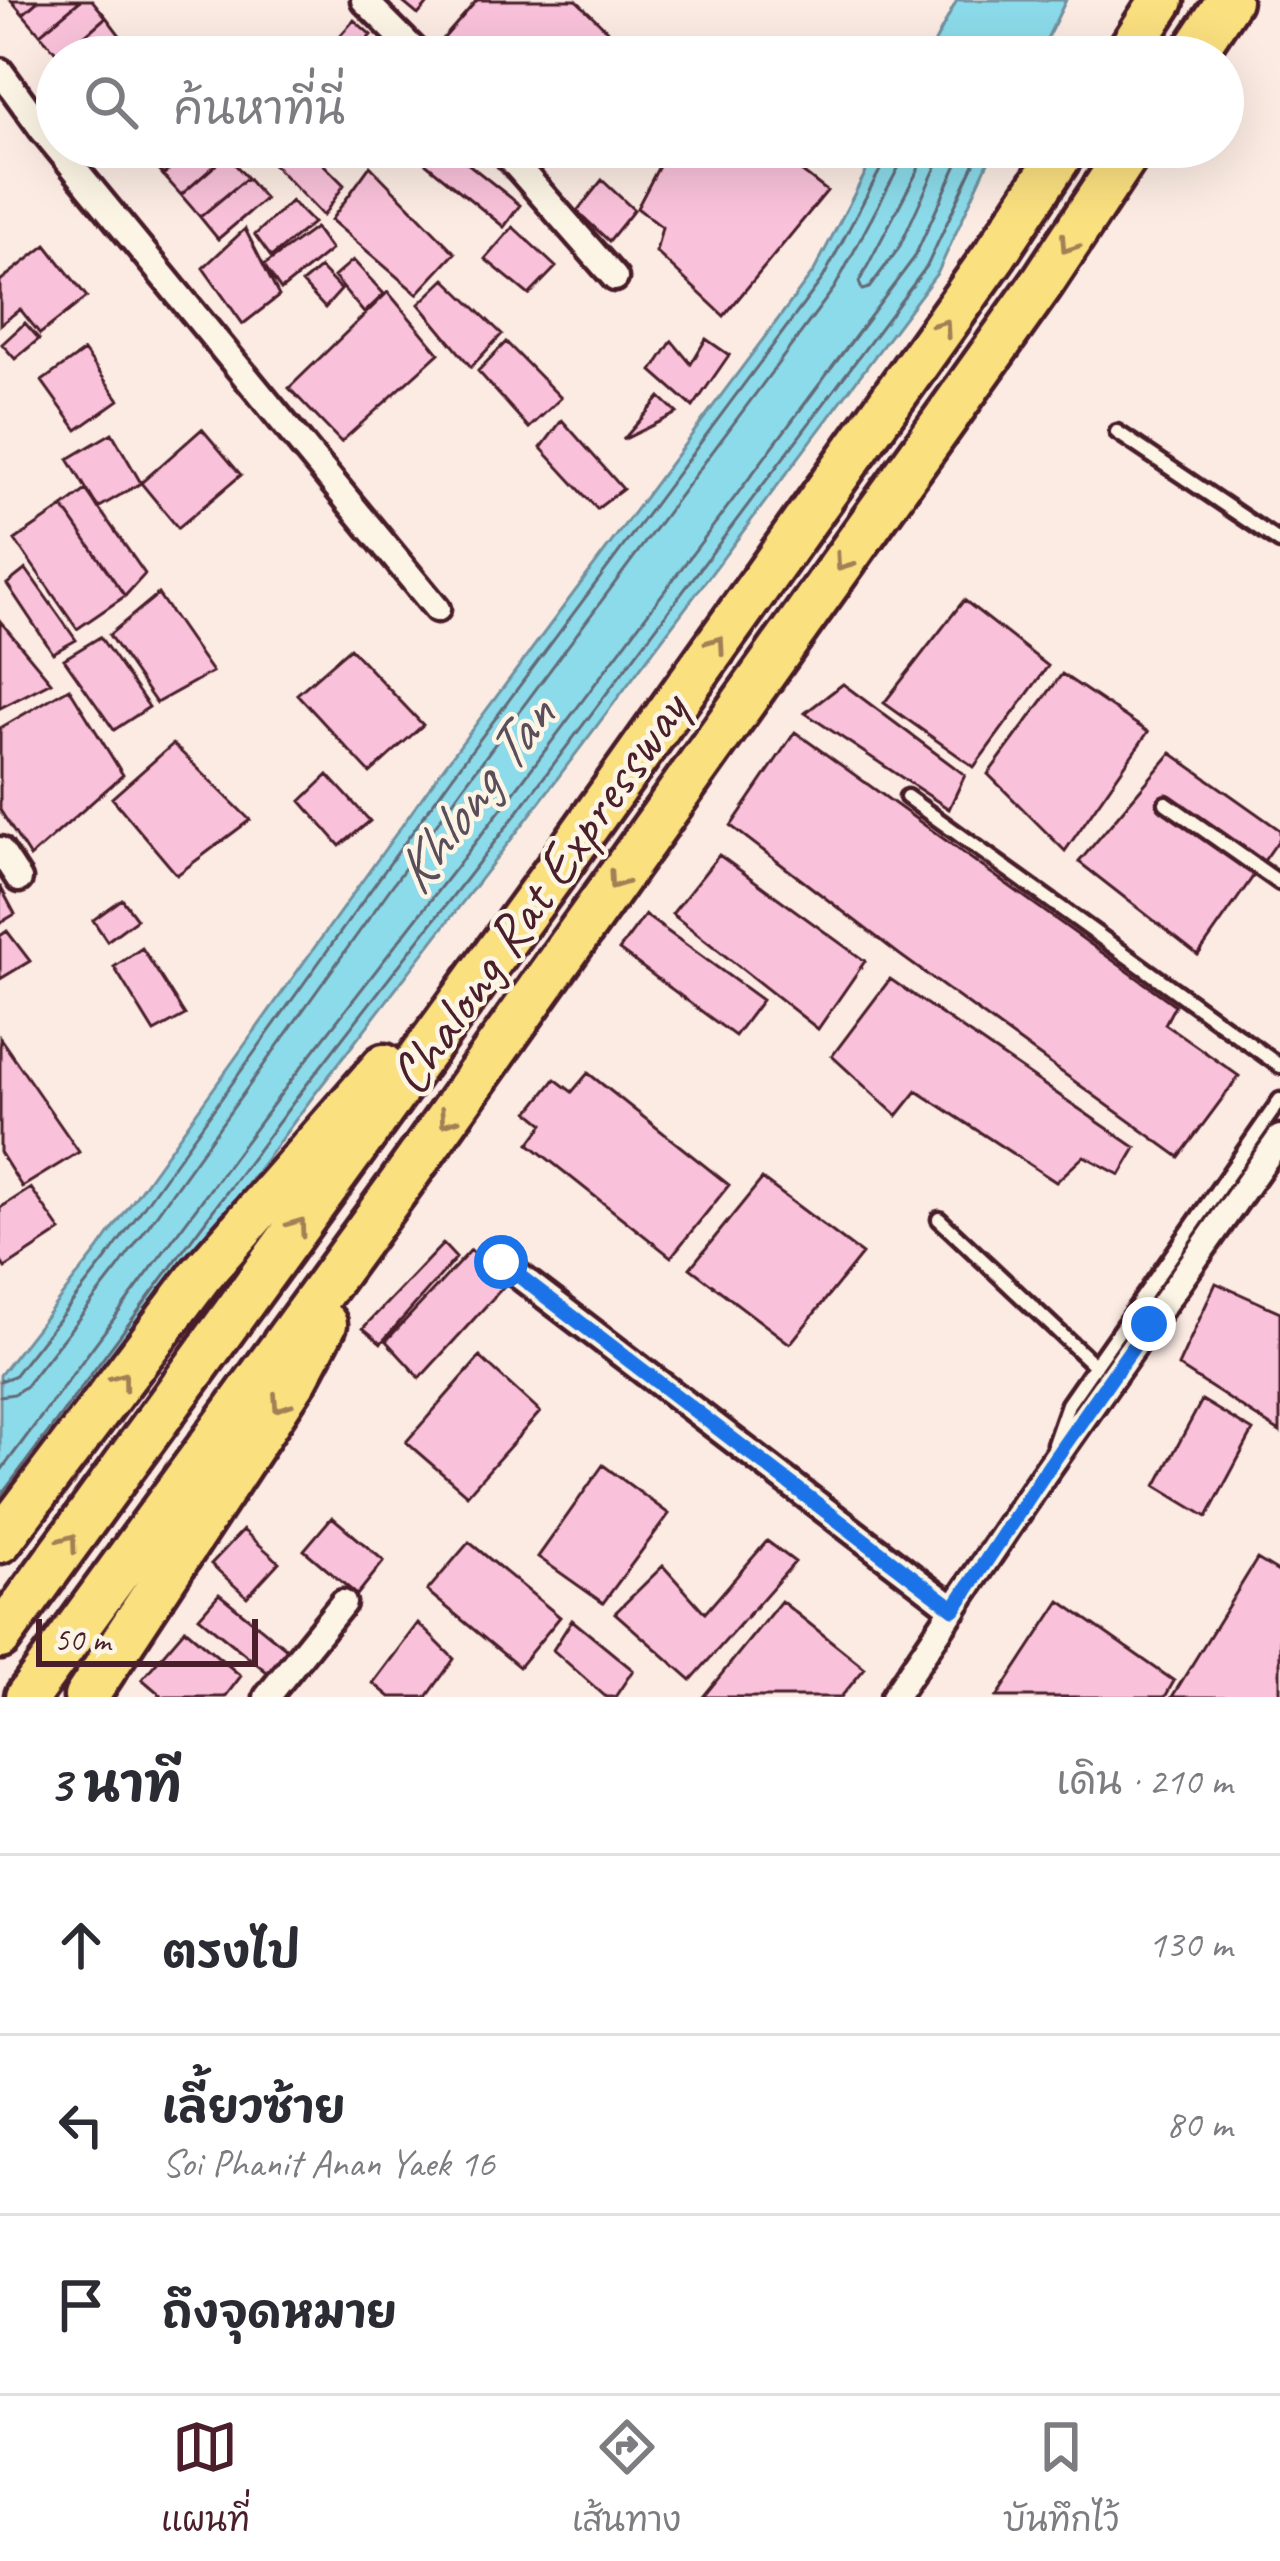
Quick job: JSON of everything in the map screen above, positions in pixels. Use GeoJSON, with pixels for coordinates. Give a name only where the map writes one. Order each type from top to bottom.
{"type":"FeatureCollection","features":[{"type":"Feature","properties":{"kind":"highway"},"geometry":{"type":"LineString","coordinates":[[1139,36],[1162,0]]}},
{"type":"Feature","properties":{"kind":"highway"},"geometry":{"type":"LineString","coordinates":[[1205,36],[1228,0]]}},
{"type":"Feature","properties":{"kind":"highway","name":"Chalong Rat Expressway"},"geometry":{"type":"LineString","coordinates":[[0,1636],[551,876],[996,254],[1052,168]]}},
{"type":"Feature","properties":{"kind":"highway","name":"Chalong Rat Expressway"},"geometry":{"type":"LineString","coordinates":[[27,1697],[396,1190],[1042,283],[1118,168]]}},
{"type":"Feature","properties":{"kind":"highway"},"geometry":{"type":"LineString","coordinates":[[0,1541],[200,1276],[551,876]]}},
{"type":"Feature","properties":{"kind":"highway"},"geometry":{"type":"LineString","coordinates":[[86,1697],[297,1377],[396,1190]]}},
{"type":"Feature","properties":{"kind":"street"},"geometry":{"type":"LineString","coordinates":[[364,0],[400,36]]}},
{"type":"Feature","properties":{"kind":"street"},"geometry":{"type":"LineString","coordinates":[[0,70],[36,121]]}},
{"type":"Feature","properties":{"kind":"street"},"geometry":{"type":"LineString","coordinates":[[74,168],[437,608]]}},
{"type":"Feature","properties":{"kind":"street"},"geometry":{"type":"LineString","coordinates":[[518,168],[615,278]]}},
{"type":"Feature","properties":{"kind":"street"},"geometry":{"type":"LineString","coordinates":[[0,850],[19,879]]}},
{"type":"Feature","properties":{"kind":"street"},"geometry":{"type":"LineString","coordinates":[[894,1697],[1280,1138]]}},
{"type":"Feature","properties":{"kind":"street"},"geometry":{"type":"LineString","coordinates":[[501,1262],[954,1609]]}},
{"type":"Feature","properties":{"kind":"street"},"geometry":{"type":"LineString","coordinates":[[267,1697],[343,1603]]}},
{"type":"Feature","properties":{"kind":"lane"},"geometry":{"type":"LineString","coordinates":[[1117,432],[1280,542]]}},
{"type":"Feature","properties":{"kind":"lane"},"geometry":{"type":"LineString","coordinates":[[907,797],[1280,1066]]}},
{"type":"Feature","properties":{"kind":"lane"},"geometry":{"type":"LineString","coordinates":[[1166,803],[1280,884]]}},
{"type":"Feature","properties":{"kind":"lane"},"geometry":{"type":"LineString","coordinates":[[1044,1474],[1068,1405],[1280,1100]]}},
{"type":"Feature","properties":{"kind":"lane"},"geometry":{"type":"LineString","coordinates":[[939,1219],[1095,1366]]}},
{"type":"Feature","properties":{"kind":"water"},"geometry":{"type":"Polygon","coordinates":[[[957,0],[1066,0],[1048,36],[938,36],[957,0]]]}},
{"type":"Feature","properties":{"kind":"water","name":"Khlong Tan"},"geometry":{"type":"Polygon","coordinates":[[[868,168],[985,168],[938,272],[0,1517],[0,1375],[97,1251],[441,771],[814,271],[868,168]]]}},
{"type":"Feature","properties":{"kind":"building"},"geometry":{"type":"Polygon","coordinates":[[[11,0],[39,0],[23,14],[11,0]]]}},
{"type":"Feature","properties":{"kind":"building"},"geometry":{"type":"Polygon","coordinates":[[[39,0],[81,0],[40,34],[23,14],[39,0]]]}},
{"type":"Feature","properties":{"kind":"building"},"geometry":{"type":"Polygon","coordinates":[[[81,0],[92,0],[106,17],[84,36],[40,34],[81,0]]]}},
{"type":"Feature","properties":{"kind":"building"},"geometry":{"type":"Polygon","coordinates":[[[400,0],[431,0],[418,15],[400,0]]]}},
{"type":"Feature","properties":{"kind":"building"},"geometry":{"type":"Polygon","coordinates":[[[477,0],[576,0],[613,36],[446,36],[477,0]]]}},
{"type":"Feature","properties":{"kind":"building"},"geometry":{"type":"Polygon","coordinates":[[[106,17],[120,36],[84,36],[106,17]]]}},
{"type":"Feature","properties":{"kind":"building"},"geometry":{"type":"Polygon","coordinates":[[[354,20],[371,35],[370,36],[340,36],[354,20]]]}},
{"type":"Feature","properties":{"kind":"building"},"geometry":{"type":"Polygon","coordinates":[[[171,168],[212,168],[181,195],[163,175],[171,168]]]}},
{"type":"Feature","properties":{"kind":"building"},"geometry":{"type":"Polygon","coordinates":[[[212,168],[238,168],[247,178],[200,217],[181,195],[212,168]]]}},
{"type":"Feature","properties":{"kind":"building"},"geometry":{"type":"Polygon","coordinates":[[[277,168],[327,168],[344,185],[323,216],[277,168]]]}},
{"type":"Feature","properties":{"kind":"building"},"geometry":{"type":"Polygon","coordinates":[[[372,168],[455,253],[417,294],[331,220],[372,168]]]}},
{"type":"Feature","properties":{"kind":"building"},"geometry":{"type":"Polygon","coordinates":[[[431,168],[473,168],[520,205],[504,227],[431,168]]]}},
{"type":"Feature","properties":{"kind":"building"},"geometry":{"type":"Polygon","coordinates":[[[658,168],[797,168],[827,191],[724,316],[656,252],[662,227],[637,208],[658,168]]]}},
{"type":"Feature","properties":{"kind":"building"},"geometry":{"type":"Polygon","coordinates":[[[247,178],[265,199],[218,239],[200,217],[247,178]]]}},
{"type":"Feature","properties":{"kind":"building"},"geometry":{"type":"Polygon","coordinates":[[[602,180],[634,210],[609,241],[577,211],[602,180]]]}},
{"type":"Feature","properties":{"kind":"building"},"geometry":{"type":"Polygon","coordinates":[[[291,201],[313,223],[271,257],[255,235],[291,201]]]}},
{"type":"Feature","properties":{"kind":"building"},"geometry":{"type":"Polygon","coordinates":[[[513,227],[556,267],[529,295],[485,259],[513,227]]]}},
{"type":"Feature","properties":{"kind":"building"},"geometry":{"type":"Polygon","coordinates":[[[315,228],[331,250],[281,290],[264,265],[315,228]]]}},
{"type":"Feature","properties":{"kind":"building"},"geometry":{"type":"Polygon","coordinates":[[[245,229],[279,296],[243,324],[203,268],[245,229]]]}},
{"type":"Feature","properties":{"kind":"building"},"geometry":{"type":"Polygon","coordinates":[[[46,245],[87,297],[40,334],[20,309],[0,325],[0,281],[46,245]]]}},
{"type":"Feature","properties":{"kind":"building"},"geometry":{"type":"Polygon","coordinates":[[[353,260],[384,294],[364,313],[334,277],[353,260]]]}},
{"type":"Feature","properties":{"kind":"building"},"geometry":{"type":"Polygon","coordinates":[[[320,268],[341,290],[325,308],[302,283],[320,268]]]}},
{"type":"Feature","properties":{"kind":"building"},"geometry":{"type":"Polygon","coordinates":[[[445,279],[502,334],[471,367],[419,304],[445,279]]]}},
{"type":"Feature","properties":{"kind":"building"},"geometry":{"type":"Polygon","coordinates":[[[388,292],[439,353],[341,442],[289,388],[388,292]]]}},
{"type":"Feature","properties":{"kind":"building"},"geometry":{"type":"Polygon","coordinates":[[[25,323],[39,339],[15,359],[2,344],[25,323]]]}},
{"type":"Feature","properties":{"kind":"building"},"geometry":{"type":"Polygon","coordinates":[[[706,339],[729,355],[693,407],[652,371],[672,341],[691,364],[706,339]]]}},
{"type":"Feature","properties":{"kind":"building"},"geometry":{"type":"Polygon","coordinates":[[[506,342],[561,398],[529,428],[478,371],[506,342]]]}},
{"type":"Feature","properties":{"kind":"building"},"geometry":{"type":"Polygon","coordinates":[[[84,351],[119,400],[77,430],[42,381],[84,351]]]}},
{"type":"Feature","properties":{"kind":"building"},"geometry":{"type":"Polygon","coordinates":[[[660,397],[677,413],[623,440],[660,397]]]}},
{"type":"Feature","properties":{"kind":"building"},"geometry":{"type":"Polygon","coordinates":[[[562,420],[623,489],[597,509],[541,448],[562,420]]]}},
{"type":"Feature","properties":{"kind":"building"},"geometry":{"type":"Polygon","coordinates":[[[202,429],[241,475],[178,528],[141,483],[202,429]]]}},
{"type":"Feature","properties":{"kind":"building"},"geometry":{"type":"Polygon","coordinates":[[[112,433],[141,483],[98,508],[68,459],[112,433]]]}},
{"type":"Feature","properties":{"kind":"building"},"geometry":{"type":"Polygon","coordinates":[[[86,490],[145,574],[125,596],[63,507],[86,490]]]}},
{"type":"Feature","properties":{"kind":"building"},"geometry":{"type":"Polygon","coordinates":[[[63,507],[125,596],[77,629],[15,540],[63,507]]]}},
{"type":"Feature","properties":{"kind":"building"},"geometry":{"type":"Polygon","coordinates":[[[26,569],[76,640],[53,653],[7,584],[26,569]]]}},
{"type":"Feature","properties":{"kind":"building"},"geometry":{"type":"Polygon","coordinates":[[[158,594],[212,672],[156,703],[109,635],[158,594]]]}},
{"type":"Feature","properties":{"kind":"building"},"geometry":{"type":"Polygon","coordinates":[[[964,600],[1048,666],[974,767],[884,703],[964,600]]]}},
{"type":"Feature","properties":{"kind":"building"},"geometry":{"type":"Polygon","coordinates":[[[0,621],[51,682],[0,708],[0,621]]]}},
{"type":"Feature","properties":{"kind":"building"},"geometry":{"type":"Polygon","coordinates":[[[100,637],[149,707],[114,730],[64,659],[100,637]]]}},
{"type":"Feature","properties":{"kind":"building"},"geometry":{"type":"Polygon","coordinates":[[[350,648],[423,725],[370,773],[297,694],[350,648]]]}},
{"type":"Feature","properties":{"kind":"building"},"geometry":{"type":"Polygon","coordinates":[[[1062,674],[1148,732],[1065,851],[988,774],[1062,674]]]}},
{"type":"Feature","properties":{"kind":"building"},"geometry":{"type":"Polygon","coordinates":[[[843,684],[965,775],[949,809],[805,713],[843,684]]]}},
{"type":"Feature","properties":{"kind":"building"},"geometry":{"type":"Polygon","coordinates":[[[69,688],[123,775],[30,857],[0,810],[0,728],[69,688]]]}},
{"type":"Feature","properties":{"kind":"building"},"geometry":{"type":"Polygon","coordinates":[[[795,732],[1175,1005],[1165,1024],[1239,1076],[1179,1157],[731,826],[795,732]]]}},
{"type":"Feature","properties":{"kind":"building"},"geometry":{"type":"Polygon","coordinates":[[[173,744],[250,820],[177,875],[112,798],[173,744]]]}},
{"type":"Feature","properties":{"kind":"building"},"geometry":{"type":"Polygon","coordinates":[[[1171,753],[1280,830],[1280,838],[1198,955],[1079,862],[1171,753]]]}},
{"type":"Feature","properties":{"kind":"building"},"geometry":{"type":"Polygon","coordinates":[[[328,775],[370,821],[340,846],[301,801],[328,775]]]}},
{"type":"Feature","properties":{"kind":"building"},"geometry":{"type":"Polygon","coordinates":[[[719,855],[865,961],[818,1029],[672,914],[719,855]]]}},
{"type":"Feature","properties":{"kind":"building"},"geometry":{"type":"Polygon","coordinates":[[[0,886],[15,914],[0,923],[0,886]]]}},
{"type":"Feature","properties":{"kind":"building"},"geometry":{"type":"Polygon","coordinates":[[[122,899],[137,919],[107,941],[93,920],[122,899]]]}},
{"type":"Feature","properties":{"kind":"building"},"geometry":{"type":"Polygon","coordinates":[[[645,915],[762,1000],[735,1036],[619,950],[645,915]]]}},
{"type":"Feature","properties":{"kind":"building"},"geometry":{"type":"Polygon","coordinates":[[[7,931],[30,961],[0,979],[0,936],[7,931]]]}},
{"type":"Feature","properties":{"kind":"building"},"geometry":{"type":"Polygon","coordinates":[[[142,948],[185,1015],[154,1032],[114,967],[142,948]]]}},
{"type":"Feature","properties":{"kind":"building"},"geometry":{"type":"Polygon","coordinates":[[[890,979],[1136,1148],[1120,1175],[1084,1156],[1056,1182],[917,1091],[897,1116],[832,1056],[890,979]]]}},
{"type":"Feature","properties":{"kind":"building"},"geometry":{"type":"Polygon","coordinates":[[[0,1038],[79,1152],[22,1187],[0,1152],[0,1038]]]}},
{"type":"Feature","properties":{"kind":"building"},"geometry":{"type":"Polygon","coordinates":[[[588,1073],[729,1185],[671,1257],[529,1144],[544,1124],[529,1112],[555,1079],[572,1092],[588,1073]]]}},
{"type":"Feature","properties":{"kind":"building"},"geometry":{"type":"Polygon","coordinates":[[[762,1179],[862,1254],[790,1344],[690,1268],[762,1179]]]}},
{"type":"Feature","properties":{"kind":"building"},"geometry":{"type":"Polygon","coordinates":[[[31,1188],[61,1231],[5,1268],[0,1260],[0,1208],[31,1188]]]}},
{"type":"Feature","properties":{"kind":"building"},"geometry":{"type":"Polygon","coordinates":[[[443,1244],[456,1258],[381,1343],[363,1328],[443,1244]]]}},
{"type":"Feature","properties":{"kind":"building"},"geometry":{"type":"Polygon","coordinates":[[[471,1250],[505,1285],[420,1378],[386,1341],[471,1250]]]}},
{"type":"Feature","properties":{"kind":"building"},"geometry":{"type":"Polygon","coordinates":[[[1216,1283],[1280,1312],[1280,1432],[1178,1366],[1216,1283]]]}},
{"type":"Feature","properties":{"kind":"building"},"geometry":{"type":"Polygon","coordinates":[[[480,1357],[540,1412],[467,1495],[406,1442],[480,1357]]]}},
{"type":"Feature","properties":{"kind":"building"},"geometry":{"type":"Polygon","coordinates":[[[1202,1400],[1253,1431],[1207,1517],[1156,1486],[1202,1400]]]}},
{"type":"Feature","properties":{"kind":"building"},"geometry":{"type":"Polygon","coordinates":[[[603,1465],[669,1514],[603,1603],[538,1557],[603,1465]]]}},
{"type":"Feature","properties":{"kind":"building"},"geometry":{"type":"Polygon","coordinates":[[[332,1517],[384,1561],[357,1595],[304,1550],[332,1517]]]}},
{"type":"Feature","properties":{"kind":"building"},"geometry":{"type":"Polygon","coordinates":[[[243,1530],[279,1562],[247,1597],[211,1564],[243,1530]]]}},
{"type":"Feature","properties":{"kind":"building"},"geometry":{"type":"Polygon","coordinates":[[[767,1541],[795,1562],[691,1680],[615,1613],[663,1566],[705,1613],[767,1541]]]}},
{"type":"Feature","properties":{"kind":"building"},"geometry":{"type":"Polygon","coordinates":[[[469,1542],[560,1617],[519,1667],[427,1591],[469,1542]]]}},
{"type":"Feature","properties":{"kind":"building"},"geometry":{"type":"Polygon","coordinates":[[[1257,1559],[1280,1573],[1280,1697],[1172,1697],[1257,1559]]]}},
{"type":"Feature","properties":{"kind":"building"},"geometry":{"type":"Polygon","coordinates":[[[219,1594],[293,1654],[273,1677],[199,1617],[219,1594]]]}},
{"type":"Feature","properties":{"kind":"building"},"geometry":{"type":"Polygon","coordinates":[[[781,1601],[865,1668],[841,1697],[703,1697],[781,1601]]]}},
{"type":"Feature","properties":{"kind":"building"},"geometry":{"type":"Polygon","coordinates":[[[1060,1601],[1174,1681],[1165,1697],[997,1697],[1060,1601]]]}},
{"type":"Feature","properties":{"kind":"building"},"geometry":{"type":"Polygon","coordinates":[[[572,1620],[633,1670],[615,1697],[606,1697],[553,1650],[572,1620]]]}},
{"type":"Feature","properties":{"kind":"building"},"geometry":{"type":"Polygon","coordinates":[[[418,1623],[454,1659],[427,1697],[390,1697],[373,1683],[418,1623]]]}},
{"type":"Feature","properties":{"kind":"building"},"geometry":{"type":"Polygon","coordinates":[[[185,1629],[241,1676],[225,1697],[163,1697],[142,1679],[185,1629]]]}},
{"type":"Feature","properties":{"kind":"route"},"geometry":{"type":"LineString","coordinates":[[501,1262],[954,1609],[1149,1324]]}}]}
